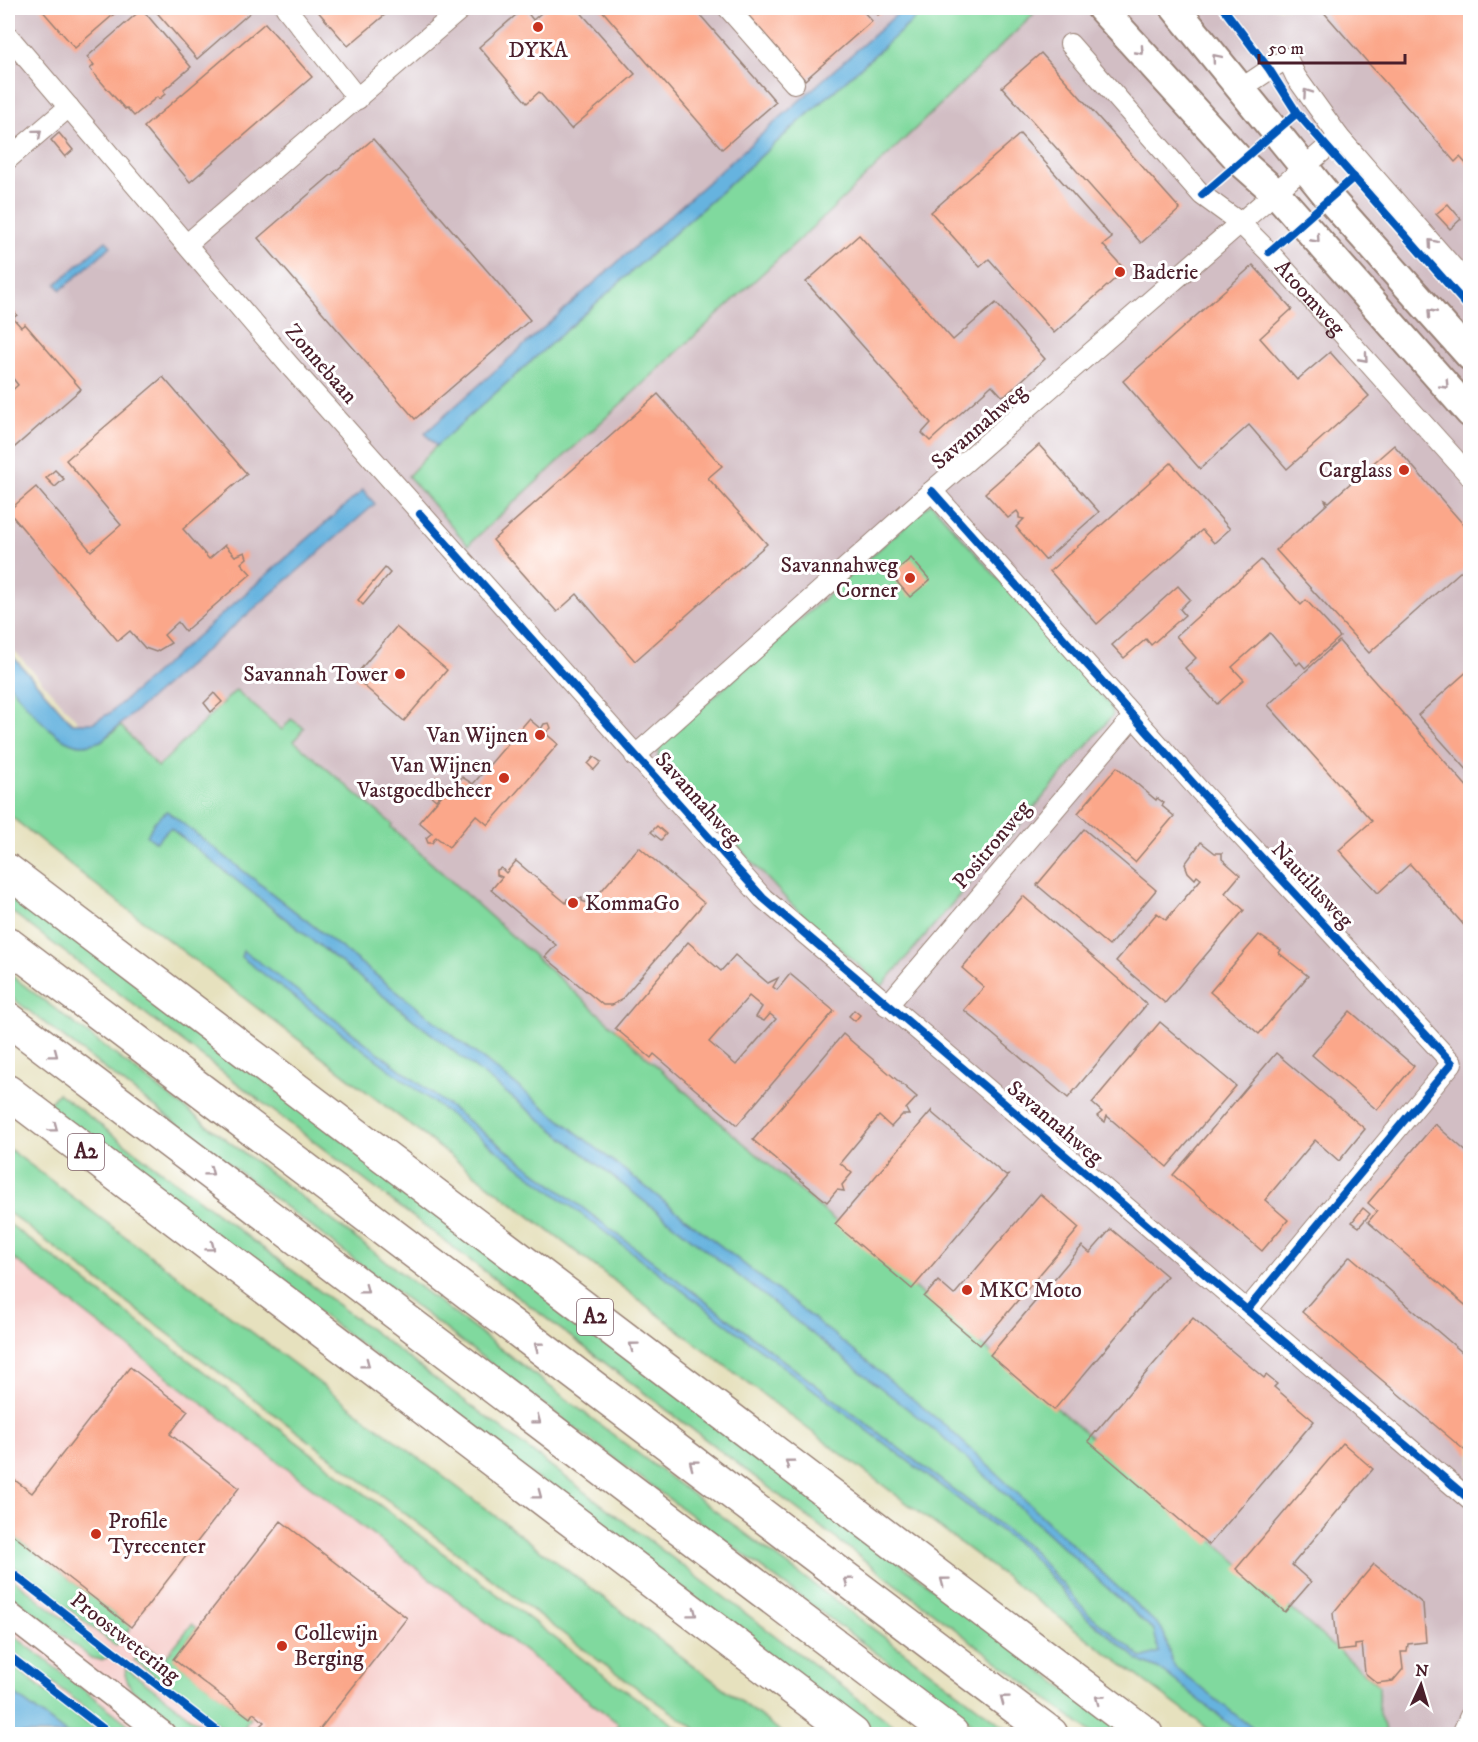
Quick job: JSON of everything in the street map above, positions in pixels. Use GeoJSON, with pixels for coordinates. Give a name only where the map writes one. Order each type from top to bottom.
{"type":"FeatureCollection","features":[{"type":"Feature","properties":{"kind":"highway","name":"A2"},"geometry":{"type":"LineString","coordinates":[[8,861],[45,900]]}},
{"type":"Feature","properties":{"kind":"highway","name":"A2"},"geometry":{"type":"LineString","coordinates":[[8,871],[1146,1734]]}},
{"type":"Feature","properties":{"kind":"highway","name":"A2"},"geometry":{"type":"LineString","coordinates":[[8,944],[1050,1734]]}},
{"type":"Feature","properties":{"kind":"highway","name":"A2"},"geometry":{"type":"LineString","coordinates":[[8,1019],[952,1734]]}},
{"type":"Feature","properties":{"kind":"highway","name":"A2"},"geometry":{"type":"LineString","coordinates":[[8,1092],[853,1734]]}},
{"type":"Feature","properties":{"kind":"main road","name":"Atoomweg"},"geometry":{"type":"LineString","coordinates":[[1101,8],[1241,162],[1276,193],[1470,413]]}},
{"type":"Feature","properties":{"kind":"main road"},"geometry":{"type":"LineString","coordinates":[[1175,8],[1242,88],[1305,169],[1470,356]]}},
{"type":"Feature","properties":{"kind":"street"},"geometry":{"type":"LineString","coordinates":[[286,8],[358,99]]}},
{"type":"Feature","properties":{"kind":"street"},"geometry":{"type":"LineString","coordinates":[[187,244],[462,8]]}},
{"type":"Feature","properties":{"kind":"street"},"geometry":{"type":"LineString","coordinates":[[730,8],[794,83]]}},
{"type":"Feature","properties":{"kind":"street","name":"Zonnebaan"},"geometry":{"type":"LineString","coordinates":[[8,36],[420,514]]}},
{"type":"Feature","properties":{"kind":"street","name":"Atoomweg"},"geometry":{"type":"LineString","coordinates":[[1070,44],[1202,195],[1239,222],[1269,252],[1470,476]]}},
{"type":"Feature","properties":{"kind":"street"},"geometry":{"type":"LineString","coordinates":[[1242,88],[1287,58],[1296,77],[1339,137],[1470,287]]}},
{"type":"Feature","properties":{"kind":"street"},"geometry":{"type":"LineString","coordinates":[[8,159],[69,107]]}},
{"type":"Feature","properties":{"kind":"street"},"geometry":{"type":"LineString","coordinates":[[1305,169],[1339,137]]}},
{"type":"Feature","properties":{"kind":"street","name":"Savannahweg"},"geometry":{"type":"LineString","coordinates":[[635,756],[932,491],[1204,256],[1239,222],[1305,169]]}},
{"type":"Feature","properties":{"kind":"street","name":"Nautilusweg"},"geometry":{"type":"LineString","coordinates":[[932,491],[1134,716],[1452,1063],[1247,1310]]}},
{"type":"Feature","properties":{"kind":"street","name":"Savannahweg"},"geometry":{"type":"LineString","coordinates":[[420,514],[763,898],[887,1006],[1470,1500]]}},
{"type":"Feature","properties":{"kind":"street","name":"Positronweg"},"geometry":{"type":"LineString","coordinates":[[887,1006],[1134,716]]}},
{"type":"Feature","properties":{"kind":"street"},"geometry":{"type":"LineString","coordinates":[[8,1614],[163,1734]]}},
{"type":"Feature","properties":{"kind":"street"},"geometry":{"type":"LineString","coordinates":[[1462,1734],[1470,1716]]}},
{"type":"Feature","properties":{"kind":"shaded area"},"geometry":{"type":"Polygon","coordinates":[[[8,8],[1470,8],[1470,1734],[1361,1734],[118,766],[8,644],[8,8]]]}},
{"type":"Feature","properties":{"kind":"shaded area"},"geometry":{"type":"Polygon","coordinates":[[[8,1223],[597,1670],[687,1734],[8,1734],[8,1223]]]}},
{"type":"Feature","properties":{"kind":"green space"},"geometry":{"type":"Polygon","coordinates":[[[927,8],[1030,8],[1033,15],[829,212],[468,545],[408,476],[436,446],[927,8]]]}},
{"type":"Feature","properties":{"kind":"green space"},"geometry":{"type":"Polygon","coordinates":[[[931,503],[1110,705],[1113,715],[882,986],[792,905],[657,760],[661,744],[931,503]]]}},
{"type":"Feature","properties":{"kind":"green space"},"geometry":{"type":"Polygon","coordinates":[[[8,683],[41,720],[101,741],[121,726],[158,767],[236,690],[282,730],[291,719],[304,728],[294,741],[392,824],[391,827],[728,1130],[1209,1537],[1379,1686],[1379,1714],[1387,1734],[1215,1734],[808,1429],[87,878],[8,814],[8,683]]]}},
{"type":"Feature","properties":{"kind":"green space"},"geometry":{"type":"Polygon","coordinates":[[[8,886],[1125,1734],[1093,1734],[8,909],[8,886]]]}},
{"type":"Feature","properties":{"kind":"green space"},"geometry":{"type":"Polygon","coordinates":[[[8,973],[624,1443],[1014,1734],[985,1734],[614,1458],[8,995],[8,973]]]}},
{"type":"Feature","properties":{"kind":"green space"},"geometry":{"type":"Polygon","coordinates":[[[58,1093],[905,1734],[873,1734],[47,1106],[58,1093]]]}},
{"type":"Feature","properties":{"kind":"green space"},"geometry":{"type":"Polygon","coordinates":[[[8,1148],[784,1734],[703,1734],[602,1663],[8,1212],[8,1148]]]}},
{"type":"Feature","properties":{"kind":"green space"},"geometry":{"type":"Polygon","coordinates":[[[8,1223],[597,1670],[687,1734],[618,1734],[614,1731],[619,1724],[8,1254],[8,1223]]]}},
{"type":"Feature","properties":{"kind":"green space"},"geometry":{"type":"Polygon","coordinates":[[[8,1531],[131,1627],[116,1646],[8,1562],[8,1531]]]}},
{"type":"Feature","properties":{"kind":"green space"},"geometry":{"type":"Polygon","coordinates":[[[8,1575],[111,1656],[101,1660],[91,1658],[8,1593],[8,1575]]]}},
{"type":"Feature","properties":{"kind":"green space"},"geometry":{"type":"Polygon","coordinates":[[[192,1624],[197,1628],[174,1659],[250,1718],[245,1726],[256,1734],[230,1734],[134,1660],[145,1646],[164,1659],[192,1624]]]}},
{"type":"Feature","properties":{"kind":"green space"},"geometry":{"type":"Polygon","coordinates":[[[8,1631],[141,1734],[119,1734],[8,1648],[8,1631]]]}},
{"type":"Feature","properties":{"kind":"green space"},"geometry":{"type":"Polygon","coordinates":[[[8,1662],[101,1734],[67,1734],[8,1689],[8,1662]]]}},
{"type":"Feature","properties":{"kind":"green space"},"geometry":{"type":"Polygon","coordinates":[[[126,1668],[212,1734],[190,1734],[131,1689],[125,1675],[126,1668]]]}},
{"type":"Feature","properties":{"kind":"water"},"geometry":{"type":"Polygon","coordinates":[[[904,8],[927,8],[436,446],[425,433],[904,8]]]}},
{"type":"Feature","properties":{"kind":"water"},"geometry":{"type":"Polygon","coordinates":[[[106,241],[111,246],[61,290],[56,284],[106,241]]]}},
{"type":"Feature","properties":{"kind":"water"},"geometry":{"type":"Polygon","coordinates":[[[363,490],[375,504],[101,741],[82,745],[61,738],[41,721],[8,683],[8,651],[72,723],[92,723],[110,713],[363,490]]]}},
{"type":"Feature","properties":{"kind":"water"},"geometry":{"type":"Polygon","coordinates":[[[167,811],[833,1334],[947,1427],[1161,1628],[1176,1668],[1260,1734],[1242,1734],[1164,1672],[1140,1661],[1085,1616],[1027,1551],[241,957],[243,951],[254,958],[1030,1548],[1088,1613],[1142,1658],[1159,1652],[1154,1631],[942,1436],[170,828],[156,842],[147,836],[154,822],[167,811]]]}},
{"type":"Feature","properties":{"kind":"water"},"geometry":{"type":"Polygon","coordinates":[[[8,1689],[67,1734],[8,1734],[8,1689]]]}},
{"type":"Feature","properties":{"kind":"building"},"geometry":{"type":"Polygon","coordinates":[[[40,8],[121,8],[75,48],[40,8]]]}},
{"type":"Feature","properties":{"kind":"building"},"geometry":{"type":"Polygon","coordinates":[[[153,8],[252,8],[254,9],[197,59],[153,8]]]}},
{"type":"Feature","properties":{"kind":"building"},"geometry":{"type":"Polygon","coordinates":[[[315,8],[393,8],[348,46],[315,8]]]}},
{"type":"Feature","properties":{"kind":"building"},"geometry":{"type":"Polygon","coordinates":[[[524,8],[533,20],[547,8],[577,8],[635,74],[571,129],[539,92],[527,103],[479,47],[524,8]]]}},
{"type":"Feature","properties":{"kind":"building"},"geometry":{"type":"Polygon","coordinates":[[[600,8],[694,8],[776,102],[722,149],[600,8]]]}},
{"type":"Feature","properties":{"kind":"building"},"geometry":{"type":"Polygon","coordinates":[[[742,8],[860,8],[872,21],[805,80],[742,8]]]}},
{"type":"Feature","properties":{"kind":"building"},"geometry":{"type":"Polygon","coordinates":[[[872,8],[887,8],[878,15],[872,8]]]}},
{"type":"Feature","properties":{"kind":"building"},"geometry":{"type":"Polygon","coordinates":[[[1320,8],[1470,8],[1470,168],[1460,157],[1455,162],[1320,8]]]}},
{"type":"Feature","properties":{"kind":"building"},"geometry":{"type":"Polygon","coordinates":[[[142,9],[191,67],[163,91],[165,94],[159,99],[157,97],[134,116],[90,69],[94,65],[87,57],[142,9]]]}},
{"type":"Feature","properties":{"kind":"building"},"geometry":{"type":"Polygon","coordinates":[[[265,23],[312,77],[190,182],[144,127],[265,23]]]}},
{"type":"Feature","properties":{"kind":"building"},"geometry":{"type":"Polygon","coordinates":[[[1041,53],[1180,209],[1141,243],[1002,87],[1041,53]]]}},
{"type":"Feature","properties":{"kind":"building"},"geometry":{"type":"Polygon","coordinates":[[[8,103],[15,111],[8,118],[8,103]]]}},
{"type":"Feature","properties":{"kind":"building"},"geometry":{"type":"Polygon","coordinates":[[[59,133],[73,150],[65,157],[51,140],[59,133]]]}},
{"type":"Feature","properties":{"kind":"building"},"geometry":{"type":"Polygon","coordinates":[[[1020,134],[1112,238],[1103,245],[1125,270],[1054,333],[989,259],[980,267],[931,212],[1020,134]]]}},
{"type":"Feature","properties":{"kind":"building"},"geometry":{"type":"Polygon","coordinates":[[[373,139],[530,320],[415,419],[258,238],[373,139]]]}},
{"type":"Feature","properties":{"kind":"building"},"geometry":{"type":"Polygon","coordinates":[[[1448,204],[1461,219],[1450,229],[1436,214],[1448,204]]]}},
{"type":"Feature","properties":{"kind":"building"},"geometry":{"type":"Polygon","coordinates":[[[859,235],[953,340],[996,303],[1045,359],[1007,394],[1002,396],[992,385],[930,441],[922,433],[931,423],[806,282],[859,235]]]}},
{"type":"Feature","properties":{"kind":"building"},"geometry":{"type":"Polygon","coordinates":[[[1253,265],[1292,309],[1260,338],[1297,380],[1330,352],[1369,396],[1287,469],[1249,425],[1200,469],[1123,381],[1253,265]]]}},
{"type":"Feature","properties":{"kind":"building"},"geometry":{"type":"Polygon","coordinates":[[[8,304],[17,315],[13,318],[21,327],[25,324],[81,389],[8,453],[8,394],[18,385],[8,372],[8,304]]]}},
{"type":"Feature","properties":{"kind":"building"},"geometry":{"type":"Polygon","coordinates":[[[163,377],[247,474],[183,529],[209,559],[225,545],[235,556],[245,552],[247,558],[241,563],[251,574],[185,631],[178,622],[164,635],[171,643],[156,652],[145,648],[130,631],[118,641],[8,511],[36,487],[91,551],[121,525],[66,460],[163,377]]]}},
{"type":"Feature","properties":{"kind":"building"},"geometry":{"type":"Polygon","coordinates":[[[658,394],[722,466],[708,478],[767,544],[635,661],[577,594],[557,612],[493,540],[658,394]]]}},
{"type":"Feature","properties":{"kind":"building"},"geometry":{"type":"Polygon","coordinates":[[[1039,445],[1099,512],[1045,560],[1016,527],[1024,519],[1019,518],[1017,511],[1008,518],[985,493],[1039,445]]]}},
{"type":"Feature","properties":{"kind":"building"},"geometry":{"type":"Polygon","coordinates":[[[1394,445],[1470,532],[1470,563],[1369,653],[1276,550],[1327,504],[1325,500],[1329,502],[1394,445]]]}},
{"type":"Feature","properties":{"kind":"building"},"geometry":{"type":"Polygon","coordinates":[[[1171,463],[1230,529],[1214,543],[1202,530],[1097,624],[1050,571],[1171,463]]]}},
{"type":"Feature","properties":{"kind":"building"},"geometry":{"type":"Polygon","coordinates":[[[55,470],[64,479],[55,487],[46,478],[55,470]]]}},
{"type":"Feature","properties":{"kind":"building"},"geometry":{"type":"Polygon","coordinates":[[[911,558],[930,580],[910,597],[891,575],[911,558]]]}},
{"type":"Feature","properties":{"kind":"building"},"geometry":{"type":"Polygon","coordinates":[[[1261,560],[1301,605],[1306,600],[1340,637],[1305,668],[1300,662],[1297,665],[1270,633],[1232,667],[1244,680],[1217,704],[1185,668],[1196,658],[1176,636],[1261,560]]]}},
{"type":"Feature","properties":{"kind":"building"},"geometry":{"type":"Polygon","coordinates":[[[385,568],[390,573],[363,605],[358,600],[385,568]]]}},
{"type":"Feature","properties":{"kind":"building"},"geometry":{"type":"Polygon","coordinates":[[[1178,586],[1190,599],[1180,609],[1185,615],[1151,645],[1146,639],[1124,658],[1112,645],[1178,586]]]}},
{"type":"Feature","properties":{"kind":"building","name":"Savannah Tower"},"geometry":{"type":"Polygon","coordinates":[[[396,627],[447,670],[404,721],[354,677],[396,627]]]}},
{"type":"Feature","properties":{"kind":"building"},"geometry":{"type":"Polygon","coordinates":[[[1339,641],[1470,790],[1470,932],[1410,864],[1378,893],[1363,877],[1339,850],[1372,821],[1268,705],[1339,641]]]}},
{"type":"Feature","properties":{"kind":"building"},"geometry":{"type":"Polygon","coordinates":[[[1470,669],[1470,773],[1418,715],[1470,669]]]}},
{"type":"Feature","properties":{"kind":"building"},"geometry":{"type":"Polygon","coordinates":[[[214,693],[222,702],[211,712],[204,703],[214,693]]]}},
{"type":"Feature","properties":{"kind":"building"},"geometry":{"type":"Polygon","coordinates":[[[529,719],[541,729],[544,724],[549,723],[551,728],[545,733],[558,744],[488,825],[476,815],[449,847],[436,837],[432,843],[428,843],[426,838],[432,833],[419,822],[448,788],[453,793],[460,785],[458,781],[462,777],[473,784],[529,719]]]}},
{"type":"Feature","properties":{"kind":"building"},"geometry":{"type":"Polygon","coordinates":[[[594,757],[601,762],[594,770],[588,764],[594,757]]]}},
{"type":"Feature","properties":{"kind":"building"},"geometry":{"type":"Polygon","coordinates":[[[1117,767],[1156,800],[1157,798],[1164,803],[1162,806],[1174,816],[1135,862],[1078,813],[1117,767]]]}},
{"type":"Feature","properties":{"kind":"building"},"geometry":{"type":"Polygon","coordinates":[[[436,777],[447,787],[436,800],[425,791],[436,777]]]}},
{"type":"Feature","properties":{"kind":"building"},"geometry":{"type":"Polygon","coordinates":[[[657,826],[666,834],[661,840],[651,832],[657,826]]]}},
{"type":"Feature","properties":{"kind":"building"},"geometry":{"type":"Polygon","coordinates":[[[1084,829],[1156,890],[1109,946],[1037,885],[1084,829]]]}},
{"type":"Feature","properties":{"kind":"building"},"geometry":{"type":"Polygon","coordinates":[[[1201,842],[1215,853],[1222,853],[1222,859],[1240,875],[1225,893],[1244,910],[1165,1003],[1116,961],[1157,913],[1166,920],[1201,879],[1197,876],[1195,879],[1188,872],[1185,864],[1201,842]]]}},
{"type":"Feature","properties":{"kind":"building"},"geometry":{"type":"Polygon","coordinates":[[[639,847],[704,903],[621,1000],[612,1005],[603,1005],[545,957],[556,945],[491,890],[502,877],[497,875],[497,870],[501,868],[506,873],[516,861],[566,903],[567,899],[582,898],[582,901],[590,904],[639,847]]]}},
{"type":"Feature","properties":{"kind":"building"},"geometry":{"type":"Polygon","coordinates":[[[1023,896],[1147,1004],[1068,1098],[964,1010],[984,987],[962,968],[1023,896]]]}},
{"type":"Feature","properties":{"kind":"building"},"geometry":{"type":"Polygon","coordinates":[[[1259,935],[1281,950],[1279,953],[1308,976],[1259,1034],[1210,992],[1259,935]]]}},
{"type":"Feature","properties":{"kind":"building"},"geometry":{"type":"Polygon","coordinates":[[[688,942],[721,971],[735,955],[768,983],[778,978],[773,987],[777,990],[790,974],[834,1011],[737,1125],[654,1054],[651,1058],[615,1028],[688,942]],[[749,996],[709,1042],[736,1065],[776,1019],[770,1014],[764,1021],[756,1017],[762,1007],[749,996]]]}},
{"type":"Feature","properties":{"kind":"building"},"geometry":{"type":"Polygon","coordinates":[[[854,1010],[860,1015],[855,1021],[849,1016],[854,1010]]]}},
{"type":"Feature","properties":{"kind":"building"},"geometry":{"type":"Polygon","coordinates":[[[1350,1011],[1414,1066],[1377,1110],[1312,1055],[1350,1011]]]}},
{"type":"Feature","properties":{"kind":"building"},"geometry":{"type":"Polygon","coordinates":[[[1160,1022],[1236,1086],[1167,1167],[1107,1116],[1105,1122],[1097,1116],[1102,1112],[1092,1103],[1160,1022]]]}},
{"type":"Feature","properties":{"kind":"building"},"geometry":{"type":"Polygon","coordinates":[[[843,1034],[917,1097],[906,1109],[909,1115],[902,1115],[891,1127],[879,1116],[840,1163],[852,1173],[842,1185],[844,1191],[837,1190],[827,1202],[753,1140],[843,1034]]]}},
{"type":"Feature","properties":{"kind":"building"},"geometry":{"type":"Polygon","coordinates":[[[1276,1053],[1365,1129],[1339,1161],[1315,1140],[1265,1200],[1288,1220],[1262,1251],[1173,1175],[1276,1053]]]}},
{"type":"Feature","properties":{"kind":"building"},"geometry":{"type":"Polygon","coordinates":[[[932,1110],[932,1113],[1006,1176],[1009,1175],[912,1289],[835,1224],[932,1110]]]}},
{"type":"Feature","properties":{"kind":"building"},"geometry":{"type":"Polygon","coordinates":[[[1435,1124],[1470,1155],[1470,1309],[1368,1222],[1377,1211],[1368,1203],[1435,1124]]]}},
{"type":"Feature","properties":{"kind":"building"},"geometry":{"type":"Polygon","coordinates":[[[1040,1194],[1079,1228],[980,1345],[924,1297],[938,1281],[954,1295],[1040,1194]]]}},
{"type":"Feature","properties":{"kind":"building"},"geometry":{"type":"Polygon","coordinates":[[[1363,1208],[1370,1214],[1359,1227],[1352,1222],[1363,1208]]]}},
{"type":"Feature","properties":{"kind":"building"},"geometry":{"type":"Polygon","coordinates":[[[1111,1229],[1167,1276],[1054,1410],[990,1355],[1082,1246],[1090,1253],[1111,1229]]]}},
{"type":"Feature","properties":{"kind":"building"},"geometry":{"type":"Polygon","coordinates":[[[1350,1256],[1470,1359],[1470,1455],[1302,1312],[1350,1256]]]}},
{"type":"Feature","properties":{"kind":"building"},"geometry":{"type":"Polygon","coordinates":[[[1193,1318],[1264,1378],[1266,1375],[1277,1384],[1274,1387],[1314,1421],[1209,1545],[1088,1441],[1193,1318]]]}},
{"type":"Feature","properties":{"kind":"building"},"geometry":{"type":"Polygon","coordinates":[[[130,1367],[188,1411],[170,1434],[239,1488],[131,1627],[8,1531],[8,1475],[32,1493],[130,1367]]]}},
{"type":"Feature","properties":{"kind":"building"},"geometry":{"type":"Polygon","coordinates":[[[1343,1443],[1373,1469],[1292,1565],[1311,1582],[1285,1612],[1236,1569],[1343,1443]]]}},
{"type":"Feature","properties":{"kind":"building"},"geometry":{"type":"Polygon","coordinates":[[[281,1521],[407,1618],[316,1734],[271,1734],[260,1726],[264,1722],[256,1715],[253,1713],[250,1718],[173,1659],[281,1521]]]}},
{"type":"Feature","properties":{"kind":"building"},"geometry":{"type":"Polygon","coordinates":[[[1374,1564],[1423,1604],[1426,1642],[1408,1644],[1407,1652],[1401,1652],[1403,1669],[1393,1681],[1377,1683],[1365,1673],[1362,1644],[1355,1645],[1355,1649],[1337,1651],[1333,1613],[1374,1564]]]}},
{"type":"Feature","properties":{"kind":"cycle path"},"geometry":{"type":"LineString","coordinates":[[1223,8],[1269,69],[1297,113],[1470,309]]}},
{"type":"Feature","properties":{"kind":"cycle path"},"geometry":{"type":"LineString","coordinates":[[1202,195],[1297,113]]}},
{"type":"Feature","properties":{"kind":"cycle path"},"geometry":{"type":"LineString","coordinates":[[1269,252],[1354,177]]}},
{"type":"Feature","properties":{"kind":"cycle path"},"geometry":{"type":"LineString","coordinates":[[932,491],[1200,791],[1452,1063],[1247,1310]]}},
{"type":"Feature","properties":{"kind":"cycle path"},"geometry":{"type":"LineString","coordinates":[[420,514],[763,898],[1470,1500]]}},
{"type":"Feature","properties":{"kind":"cycle path","name":"Proostwetering"},"geometry":{"type":"LineString","coordinates":[[8,1570],[221,1734]]}},
{"type":"Feature","properties":{"kind":"cycle path"},"geometry":{"type":"LineString","coordinates":[[8,1655],[110,1734]]}},
{"type":"Feature","properties":{"kind":"place","name":"DYKA"},"geometry":{"type":"Point","coordinates":[538,27]}},
{"type":"Feature","properties":{"kind":"place","name":"Baderie"},"geometry":{"type":"Point","coordinates":[1120,272]}},
{"type":"Feature","properties":{"kind":"place","name":"Carglass"},"geometry":{"type":"Point","coordinates":[1404,470]}},
{"type":"Feature","properties":{"kind":"place","name":"Savannahweg Corner"},"geometry":{"type":"Point","coordinates":[910,578]}},
{"type":"Feature","properties":{"kind":"place","name":"Savannah Tower"},"geometry":{"type":"Point","coordinates":[400,674]}},
{"type":"Feature","properties":{"kind":"place","name":"Van Wijnen"},"geometry":{"type":"Point","coordinates":[540,735]}},
{"type":"Feature","properties":{"kind":"place","name":"Van Wijnen Vastgoedbeheer"},"geometry":{"type":"Point","coordinates":[504,778]}},
{"type":"Feature","properties":{"kind":"place","name":"KommaGo"},"geometry":{"type":"Point","coordinates":[573,903]}},
{"type":"Feature","properties":{"kind":"place","name":"MKC Moto"},"geometry":{"type":"Point","coordinates":[967,1290]}},
{"type":"Feature","properties":{"kind":"place","name":"Profile Tyrecenter"},"geometry":{"type":"Point","coordinates":[96,1534]}},
{"type":"Feature","properties":{"kind":"place","name":"Collewijn Berging"},"geometry":{"type":"Point","coordinates":[282,1646]}}]}
